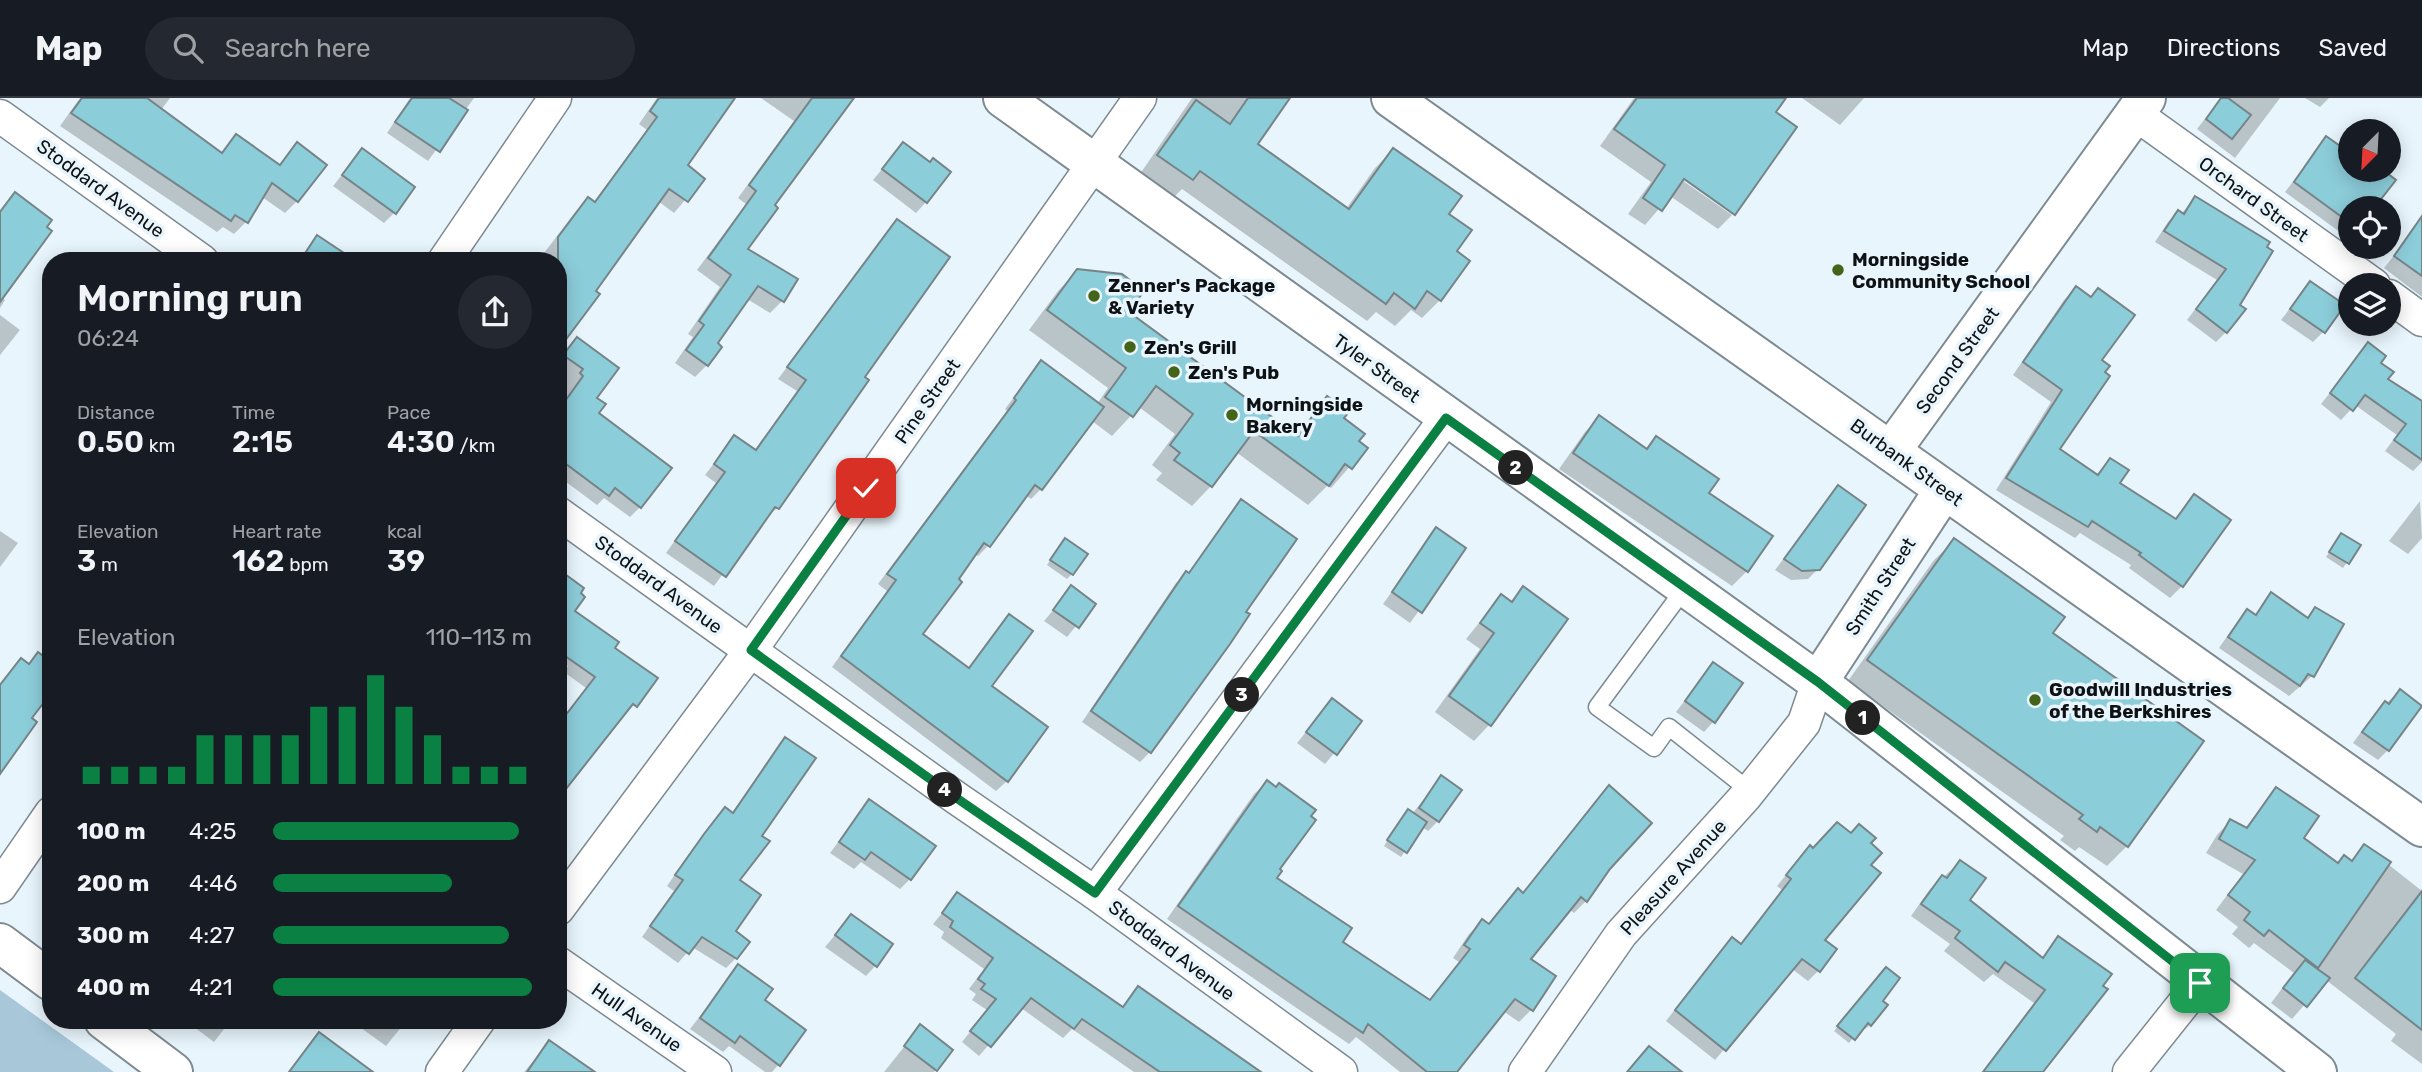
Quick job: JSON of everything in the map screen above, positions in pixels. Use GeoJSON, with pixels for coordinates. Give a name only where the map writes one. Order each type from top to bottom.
{"type":"FeatureCollection","features":[{"type":"Feature","properties":{"kind":"street"},"geometry":{"type":"LineString","coordinates":[[450,252],[555,98]]}},
{"type":"Feature","properties":{"kind":"street","name":"Tyler Street"},"geometry":{"type":"LineString","coordinates":[[1003,98],[1818,682],[2317,1072]]}},
{"type":"Feature","properties":{"kind":"street","name":"Pine Street"},"geometry":{"type":"LineString","coordinates":[[567,897],[751,650],[1140,98]]}},
{"type":"Feature","properties":{"kind":"street","name":"Burbank Street"},"geometry":{"type":"LineString","coordinates":[[1391,98],[2422,827]]}},
{"type":"Feature","properties":{"kind":"street","name":"Second Street"},"geometry":{"type":"LineString","coordinates":[[1891,451],[2140,106]]}},
{"type":"Feature","properties":{"kind":"street","name":"Orchard Street"},"geometry":{"type":"LineString","coordinates":[[2140,106],[2358,273]]}},
{"type":"Feature","properties":{"kind":"street","name":"Stoddard Avenue"},"geometry":{"type":"LineString","coordinates":[[0,116],[189,252]]}},
{"type":"Feature","properties":{"kind":"street"},"geometry":{"type":"LineString","coordinates":[[2401,305],[2422,320]]}},
{"type":"Feature","properties":{"kind":"street"},"geometry":{"type":"LineString","coordinates":[[1095,893],[1446,418]]}},
{"type":"Feature","properties":{"kind":"street","name":"Smith Street"},"geometry":{"type":"LineString","coordinates":[[1818,682],[1944,490]]}},
{"type":"Feature","properties":{"kind":"street","name":"Stoddard Avenue"},"geometry":{"type":"LineString","coordinates":[[567,519],[955,797],[1095,893],[1341,1072]]}},
{"type":"Feature","properties":{"kind":"street","name":"Pleasure Avenue"},"geometry":{"type":"LineString","coordinates":[[1525,1072],[1621,934],[1750,791],[1804,723],[1818,682]]}},
{"type":"Feature","properties":{"kind":"street"},"geometry":{"type":"LineString","coordinates":[[0,887],[42,826]]}},
{"type":"Feature","properties":{"kind":"street"},"geometry":{"type":"LineString","coordinates":[[0,943],[42,974]]}},
{"type":"Feature","properties":{"kind":"street","name":"Hull Avenue"},"geometry":{"type":"LineString","coordinates":[[567,969],[715,1072]]}},
{"type":"Feature","properties":{"kind":"street"},"geometry":{"type":"LineString","coordinates":[[2129,1072],[2200,983]]}},
{"type":"Feature","properties":{"kind":"street"},"geometry":{"type":"LineString","coordinates":[[116,1029],[173,1072]]}},
{"type":"Feature","properties":{"kind":"street"},"geometry":{"type":"LineString","coordinates":[[442,1072],[473,1029]]}},
{"type":"Feature","properties":{"kind":"lane"},"geometry":{"type":"LineString","coordinates":[[1685,588],[1597,707],[1654,748],[1669,727],[1750,791]]}},
{"type":"Feature","properties":{"kind":"shaded area"},"geometry":{"type":"Polygon","coordinates":[[[0,990],[42,1020],[42,1029],[54,1029],[114,1072],[0,1072],[0,990]]]}},
{"type":"Feature","properties":{"kind":"building"},"geometry":{"type":"Polygon","coordinates":[[[82,98],[147,98],[222,153],[236,134],[280,165],[297,142],[327,165],[298,202],[272,183],[248,223],[235,215],[231,221],[71,113],[82,98]]]}},
{"type":"Feature","properties":{"kind":"building"},"geometry":{"type":"Polygon","coordinates":[[[412,98],[449,98],[468,110],[440,152],[395,122],[412,98]]]}},
{"type":"Feature","properties":{"kind":"building"},"geometry":{"type":"Polygon","coordinates":[[[659,98],[735,98],[688,165],[705,179],[688,202],[669,189],[596,291],[600,294],[567,338],[567,252],[558,252],[558,237],[588,197],[595,202],[657,117],[650,111],[659,98]]]}},
{"type":"Feature","properties":{"kind":"building"},"geometry":{"type":"Polygon","coordinates":[[[812,98],[854,98],[775,205],[778,208],[748,249],[798,279],[784,302],[758,286],[718,343],[722,347],[708,366],[686,350],[704,325],[699,321],[731,275],[708,258],[756,191],[749,185],[812,98]]]}},
{"type":"Feature","properties":{"kind":"building"},"geometry":{"type":"Polygon","coordinates":[[[1248,98],[1290,98],[1258,144],[1349,209],[1393,148],[1462,196],[1449,214],[1472,230],[1457,251],[1470,261],[1441,301],[1427,291],[1415,309],[1394,293],[1386,304],[1200,171],[1193,180],[1157,155],[1196,100],[1230,124],[1248,98]]]}},
{"type":"Feature","properties":{"kind":"building"},"geometry":{"type":"Polygon","coordinates":[[[1637,98],[1786,98],[1776,112],[1797,127],[1735,215],[1684,179],[1662,211],[1643,198],[1665,165],[1614,129],[1637,98]]]}},
{"type":"Feature","properties":{"kind":"building"},"geometry":{"type":"Polygon","coordinates":[[[2221,98],[2228,98],[2251,115],[2232,139],[2206,119],[2221,98]]]}},
{"type":"Feature","properties":{"kind":"building"},"geometry":{"type":"Polygon","coordinates":[[[2326,136],[2338,144],[2338,182],[2394,182],[2383,196],[2338,196],[2338,214],[2294,182],[2326,136]]]}},
{"type":"Feature","properties":{"kind":"building"},"geometry":{"type":"Polygon","coordinates":[[[903,142],[930,162],[933,158],[951,172],[927,203],[882,169],[903,142]]]}},
{"type":"Feature","properties":{"kind":"building"},"geometry":{"type":"Polygon","coordinates":[[[362,148],[415,187],[396,214],[342,175],[362,148]]]}},
{"type":"Feature","properties":{"kind":"building"},"geometry":{"type":"Polygon","coordinates":[[[15,192],[52,220],[47,227],[52,231],[0,302],[0,212],[15,192]]]}},
{"type":"Feature","properties":{"kind":"building"},"geometry":{"type":"Polygon","coordinates":[[[2195,196],[2270,242],[2267,247],[2273,251],[2240,305],[2246,309],[2227,333],[2196,309],[2226,269],[2164,231],[2178,210],[2184,214],[2195,196]]]}},
{"type":"Feature","properties":{"kind":"building"},"geometry":{"type":"Polygon","coordinates":[[[2422,216],[2422,276],[2398,259],[2401,259],[2401,246],[2422,216]]]}},
{"type":"Feature","properties":{"kind":"building"},"geometry":{"type":"Polygon","coordinates":[[[897,219],[950,257],[865,377],[869,380],[779,509],[775,507],[726,577],[675,541],[725,472],[714,464],[734,435],[756,450],[806,380],[787,367],[897,219]]]}},
{"type":"Feature","properties":{"kind":"building"},"geometry":{"type":"Polygon","coordinates":[[[317,235],[342,252],[306,252],[317,235]]]}},
{"type":"Feature","properties":{"kind":"building"},"geometry":{"type":"Polygon","coordinates":[[[1077,269],[1122,274],[1144,291],[1129,312],[1298,436],[1327,396],[1349,412],[1344,418],[1365,434],[1359,441],[1368,448],[1352,469],[1345,464],[1329,486],[1254,431],[1212,487],[1174,460],[1180,453],[1170,445],[1193,414],[1156,386],[1133,417],[1105,397],[1126,368],[1047,310],[1077,269]]]}},
{"type":"Feature","properties":{"kind":"building"},"geometry":{"type":"Polygon","coordinates":[[[2310,281],[2338,300],[2338,315],[2325,333],[2290,309],[2310,281]]]}},
{"type":"Feature","properties":{"kind":"building"},"geometry":{"type":"Polygon","coordinates":[[[2076,286],[2091,297],[2098,288],[2135,315],[2102,360],[2110,366],[2105,372],[2110,376],[2060,449],[2098,475],[2110,458],[2129,470],[2120,483],[2176,519],[2194,494],[2231,520],[2183,587],[2139,555],[2141,553],[2092,521],[2088,527],[2006,478],[2062,390],[2023,362],[2076,286]]]}},
{"type":"Feature","properties":{"kind":"building"},"geometry":{"type":"Polygon","coordinates":[[[577,337],[619,368],[597,398],[606,404],[599,413],[672,468],[641,508],[615,488],[609,496],[567,465],[567,398],[583,376],[580,373],[583,369],[567,358],[567,350],[577,337]]]}},
{"type":"Feature","properties":{"kind":"building"},"geometry":{"type":"Polygon","coordinates":[[[2368,342],[2386,356],[2381,363],[2394,372],[2388,379],[2422,401],[2422,460],[2394,440],[2406,424],[2365,395],[2353,411],[2330,393],[2368,342]]]}},
{"type":"Feature","properties":{"kind":"building"},"geometry":{"type":"Polygon","coordinates":[[[1041,360],[1104,407],[1042,490],[1035,485],[990,547],[984,543],[959,579],[962,582],[923,634],[969,668],[1009,614],[1033,631],[992,686],[1048,727],[1008,782],[841,656],[896,580],[887,574],[1016,400],[1014,398],[1041,360]]]}},
{"type":"Feature","properties":{"kind":"building"},"geometry":{"type":"Polygon","coordinates":[[[1599,415],[1647,449],[1656,436],[1719,479],[1709,493],[1773,536],[1748,572],[1573,453],[1599,415]]]}},
{"type":"Feature","properties":{"kind":"building"},"geometry":{"type":"Polygon","coordinates":[[[1838,485],[1866,505],[1820,570],[1802,571],[1784,559],[1838,485]]]}},
{"type":"Feature","properties":{"kind":"building"},"geometry":{"type":"Polygon","coordinates":[[[1241,499],[1297,539],[1246,612],[1250,614],[1230,644],[1151,753],[1091,711],[1186,571],[1189,573],[1241,499]]]}},
{"type":"Feature","properties":{"kind":"building"},"geometry":{"type":"Polygon","coordinates":[[[1436,527],[1466,548],[1422,613],[1392,592],[1436,527]]]}},
{"type":"Feature","properties":{"kind":"building"},"geometry":{"type":"Polygon","coordinates":[[[2341,533],[2361,545],[2349,564],[2329,552],[2341,533]]]}},
{"type":"Feature","properties":{"kind":"building"},"geometry":{"type":"Polygon","coordinates":[[[1065,538],[1088,554],[1073,575],[1050,560],[1065,538]]]}},
{"type":"Feature","properties":{"kind":"building","name":"Goodwill Industries of the Berkshires"},"geometry":{"type":"Polygon","coordinates":[[[1954,538],[2065,617],[2053,633],[2204,741],[2128,847],[2100,827],[2097,832],[2079,819],[2083,815],[1867,660],[1954,538]]]}},
{"type":"Feature","properties":{"kind":"building"},"geometry":{"type":"Polygon","coordinates":[[[567,576],[584,588],[581,593],[585,597],[575,611],[619,642],[615,648],[658,678],[637,707],[633,704],[567,788],[567,713],[595,677],[567,657],[567,576]]]}},
{"type":"Feature","properties":{"kind":"building"},"geometry":{"type":"Polygon","coordinates":[[[1071,585],[1096,604],[1079,628],[1053,610],[1071,585]]]}},
{"type":"Feature","properties":{"kind":"building"},"geometry":{"type":"Polygon","coordinates":[[[1523,586],[1568,619],[1491,726],[1449,696],[1494,633],[1480,623],[1501,594],[1512,602],[1523,586]]]}},
{"type":"Feature","properties":{"kind":"building"},"geometry":{"type":"Polygon","coordinates":[[[2271,592],[2308,618],[2315,607],[2344,624],[2314,677],[2308,674],[2300,686],[2228,637],[2247,609],[2256,615],[2271,592]]]}},
{"type":"Feature","properties":{"kind":"building"},"geometry":{"type":"Polygon","coordinates":[[[38,652],[42,655],[42,705],[32,718],[37,722],[0,774],[0,685],[21,658],[29,664],[38,652]]]}},
{"type":"Feature","properties":{"kind":"building"},"geometry":{"type":"Polygon","coordinates":[[[1713,662],[1743,683],[1715,723],[1685,701],[1713,662]]]}},
{"type":"Feature","properties":{"kind":"building"},"geometry":{"type":"Polygon","coordinates":[[[2400,689],[2422,706],[2389,751],[2362,732],[2385,701],[2389,704],[2400,689]]]}},
{"type":"Feature","properties":{"kind":"building"},"geometry":{"type":"Polygon","coordinates":[[[1332,698],[1362,721],[1337,755],[1306,732],[1332,698]]]}},
{"type":"Feature","properties":{"kind":"building"},"geometry":{"type":"Polygon","coordinates":[[[785,737],[816,758],[762,836],[770,841],[740,880],[761,895],[736,931],[750,942],[737,959],[702,937],[689,954],[650,926],[683,880],[675,875],[704,834],[725,807],[733,813],[785,737]]]}},
{"type":"Feature","properties":{"kind":"building"},"geometry":{"type":"Polygon","coordinates":[[[1441,775],[1462,790],[1439,822],[1419,808],[1441,775]]]}},
{"type":"Feature","properties":{"kind":"building"},"geometry":{"type":"Polygon","coordinates":[[[1267,780],[1276,787],[1279,783],[1316,810],[1311,816],[1316,820],[1280,869],[1282,871],[1277,878],[1352,928],[1343,942],[1430,1000],[1470,949],[1464,945],[1482,919],[1489,924],[1518,888],[1523,893],[1609,785],[1652,823],[1610,869],[1587,902],[1581,897],[1531,959],[1556,976],[1533,1011],[1515,999],[1457,1072],[1427,1072],[1368,1024],[1363,1033],[1178,906],[1267,780]]]}},
{"type":"Feature","properties":{"kind":"building"},"geometry":{"type":"Polygon","coordinates":[[[2276,787],[2319,816],[2304,838],[2338,863],[2344,855],[2352,861],[2364,844],[2391,862],[2318,968],[2269,930],[2264,936],[2244,920],[2250,912],[2228,895],[2255,860],[2219,839],[2230,819],[2247,828],[2276,787]]]}},
{"type":"Feature","properties":{"kind":"building"},"geometry":{"type":"Polygon","coordinates":[[[869,799],[936,846],[911,880],[871,852],[865,860],[839,842],[869,799]]]}},
{"type":"Feature","properties":{"kind":"building"},"geometry":{"type":"Polygon","coordinates":[[[1408,809],[1427,822],[1407,853],[1387,840],[1408,809]]]}},
{"type":"Feature","properties":{"kind":"building"},"geometry":{"type":"Polygon","coordinates":[[[1837,822],[1851,833],[1859,824],[1876,838],[1871,843],[1882,853],[1871,865],[1881,873],[1825,940],[1837,949],[1820,972],[1802,959],[1726,1051],[1675,1010],[1732,937],[1741,944],[1791,879],[1786,875],[1810,845],[1813,848],[1837,822]]]}},
{"type":"Feature","properties":{"kind":"building"},"geometry":{"type":"Polygon","coordinates":[[[1960,860],[1986,878],[1970,900],[2043,958],[2058,936],[2112,974],[2103,986],[2108,989],[2043,1072],[1983,1072],[2045,990],[2005,962],[1998,972],[1955,938],[1960,931],[1921,904],[1942,875],[1947,878],[1960,860]]]}},
{"type":"Feature","properties":{"kind":"building"},"geometry":{"type":"Polygon","coordinates":[[[2422,891],[2422,1030],[2355,978],[2422,891]]]}},
{"type":"Feature","properties":{"kind":"building"},"geometry":{"type":"Polygon","coordinates":[[[957,892],[1123,1007],[1138,986],[1261,1072],[1160,1072],[1082,1019],[1074,1029],[1031,998],[991,1047],[970,1031],[996,999],[981,989],[985,984],[978,979],[993,958],[950,927],[953,921],[942,913],[957,892]]]}},
{"type":"Feature","properties":{"kind":"building"},"geometry":{"type":"Polygon","coordinates":[[[851,914],[893,944],[877,967],[835,935],[851,914]]]}},
{"type":"Feature","properties":{"kind":"building"},"geometry":{"type":"Polygon","coordinates":[[[2305,960],[2330,978],[2307,1007],[2283,988],[2305,960]]]}},
{"type":"Feature","properties":{"kind":"building"},"geometry":{"type":"Polygon","coordinates":[[[738,964],[773,989],[765,1000],[806,1030],[780,1066],[740,1036],[735,1043],[700,1018],[738,964]]]}},
{"type":"Feature","properties":{"kind":"building"},"geometry":{"type":"Polygon","coordinates":[[[1886,967],[1900,978],[1883,1001],[1888,1005],[1871,1026],[1868,1023],[1855,1040],[1837,1026],[1886,967]]]}},
{"type":"Feature","properties":{"kind":"building"},"geometry":{"type":"Polygon","coordinates":[[[920,1024],[953,1050],[937,1071],[904,1046],[920,1024]]]}},
{"type":"Feature","properties":{"kind":"building"},"geometry":{"type":"Polygon","coordinates":[[[319,1032],[373,1072],[289,1072],[319,1032]]]}},
{"type":"Feature","properties":{"kind":"building"},"geometry":{"type":"Polygon","coordinates":[[[549,1040],[595,1072],[527,1072],[549,1040]]]}},
{"type":"Feature","properties":{"kind":"building"},"geometry":{"type":"Polygon","coordinates":[[[1649,1046],[1682,1072],[1627,1072],[1649,1046]]]}},
{"type":"Feature","properties":{"kind":"place","name":"Morningside Community School"},"geometry":{"type":"Point","coordinates":[1838,270]}},
{"type":"Feature","properties":{"kind":"place","name":"Zenner's Package & Variety"},"geometry":{"type":"Point","coordinates":[1094,296]}},
{"type":"Feature","properties":{"kind":"place","name":"Zen's Grill"},"geometry":{"type":"Point","coordinates":[1130,347]}},
{"type":"Feature","properties":{"kind":"place","name":"Zen's Pub"},"geometry":{"type":"Point","coordinates":[1174,372]}},
{"type":"Feature","properties":{"kind":"place","name":"Morningside Bakery"},"geometry":{"type":"Point","coordinates":[1232,415]}},
{"type":"Feature","properties":{"kind":"place","name":"Goodwill Industries of the Berkshires"},"geometry":{"type":"Point","coordinates":[2035,700]}},
{"type":"Feature","properties":{"kind":"route"},"geometry":{"type":"LineString","coordinates":[[866,488],[751,650],[955,797],[1095,893],[1446,418],[1818,682],[2200,983]]}}]}
